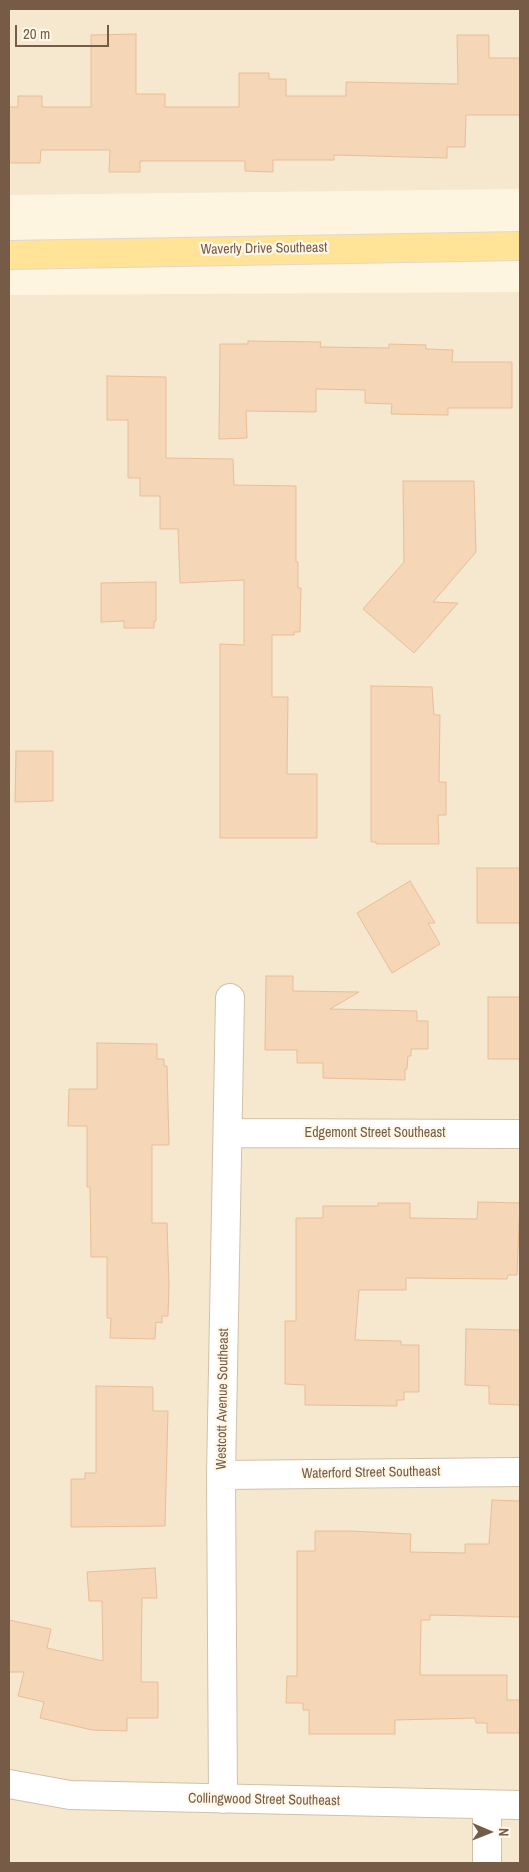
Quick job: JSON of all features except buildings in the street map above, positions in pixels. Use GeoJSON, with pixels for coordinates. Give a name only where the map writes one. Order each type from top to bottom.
{"type":"FeatureCollection","features":[{"type":"Feature","properties":{"kind":"main road","name":"Waverly Drive Southeast"},"geometry":{"type":"LineString","coordinates":[[9,255],[520,246]]}},
{"type":"Feature","properties":{"kind":"street","name":"Westcott Avenue Southeast"},"geometry":{"type":"LineString","coordinates":[[223,1799],[221,1475],[229,1133],[230,998]]}},
{"type":"Feature","properties":{"kind":"street","name":"Edgemont Street Southeast"},"geometry":{"type":"LineString","coordinates":[[229,1133],[520,1134]]}},
{"type":"Feature","properties":{"kind":"street","name":"Waterford Street Southeast"},"geometry":{"type":"LineString","coordinates":[[221,1475],[520,1472]]}},
{"type":"Feature","properties":{"kind":"street","name":"Collingwood Street Southeast"},"geometry":{"type":"LineString","coordinates":[[9,1784],[70,1796],[520,1805]]}},
{"type":"Feature","properties":{"kind":"street"},"geometry":{"type":"LineString","coordinates":[[487,1805],[487,1863]]}},
{"type":"Feature","properties":{"kind":"shaded area"},"geometry":{"type":"Polygon","coordinates":[[[9,9],[520,9],[520,189],[9,195],[9,9]]]}},
{"type":"Feature","properties":{"kind":"shaded area"},"geometry":{"type":"Polygon","coordinates":[[[520,292],[520,1863],[9,1863],[9,295],[520,292]]]}}]}
